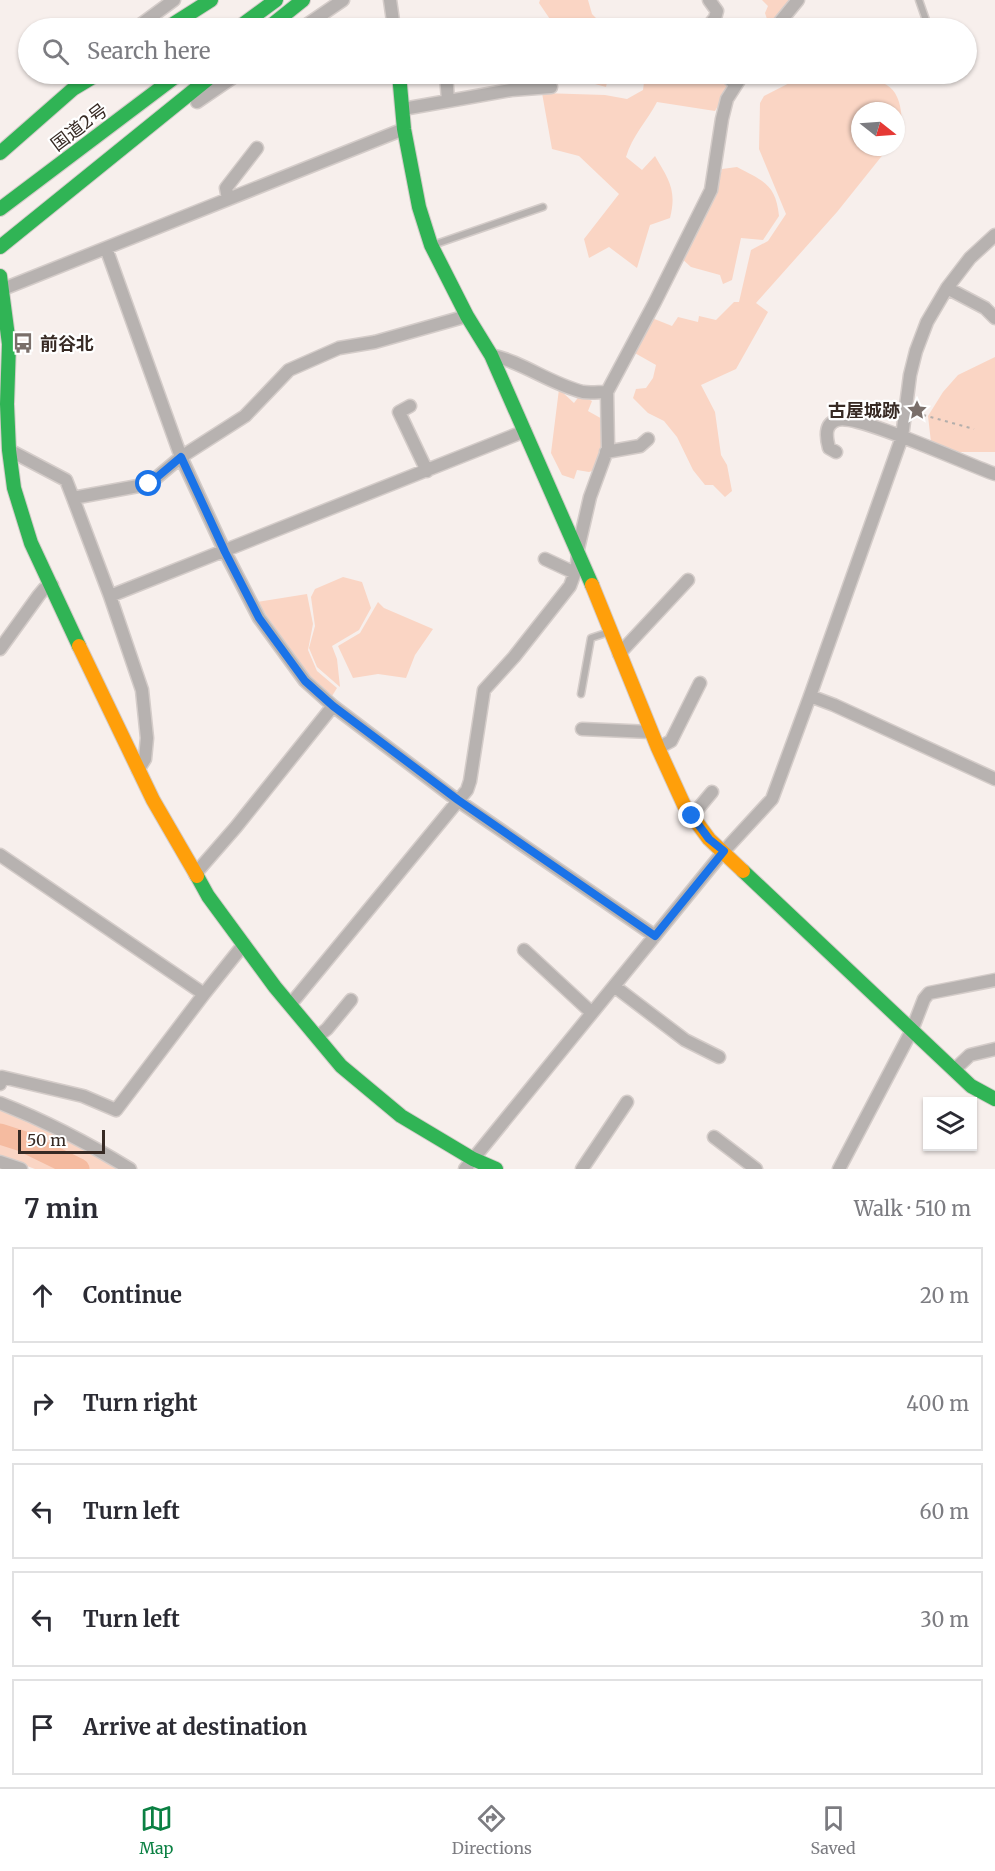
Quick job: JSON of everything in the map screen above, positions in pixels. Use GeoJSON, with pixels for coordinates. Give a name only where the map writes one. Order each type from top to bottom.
{"type":"FeatureCollection","features":[{"type":"Feature","properties":{"kind":"main road"},"geometry":{"type":"LineString","coordinates":[[183,18],[211,0]]}},
{"type":"Feature","properties":{"kind":"main road"},"geometry":{"type":"LineString","coordinates":[[252,18],[276,0]]}},
{"type":"Feature","properties":{"kind":"main road"},"geometry":{"type":"LineString","coordinates":[[280,18],[303,0]]}},
{"type":"Feature","properties":{"kind":"main road"},"geometry":{"type":"LineString","coordinates":[[0,153],[81,84]]}},
{"type":"Feature","properties":{"kind":"main road","name":"国道2号"},"geometry":{"type":"LineString","coordinates":[[0,209],[166,84]]}},
{"type":"Feature","properties":{"kind":"main road"},"geometry":{"type":"LineString","coordinates":[[0,247],[202,84]]}},
{"type":"Feature","properties":{"kind":"main road"},"geometry":{"type":"LineString","coordinates":[[400,84],[404,129],[419,207],[431,245],[467,316],[491,355],[578,549],[651,732],[684,805],[709,839],[971,1086],[995,1099]]}},
{"type":"Feature","properties":{"kind":"main road"},"geometry":{"type":"LineString","coordinates":[[2,283],[9,344],[4,402],[5,454],[14,488],[31,543],[100,695],[153,800],[208,896],[290,1005],[341,1066],[401,1116],[469,1164],[496,1169]]}},
{"type":"Feature","properties":{"kind":"street"},"geometry":{"type":"LineString","coordinates":[[150,18],[174,0]]}},
{"type":"Feature","properties":{"kind":"street"},"geometry":{"type":"LineString","coordinates":[[317,18],[343,0]]}},
{"type":"Feature","properties":{"kind":"street"},"geometry":{"type":"LineString","coordinates":[[390,0],[393,18]]}},
{"type":"Feature","properties":{"kind":"street"},"geometry":{"type":"LineString","coordinates":[[709,0],[717,11],[715,18]]}},
{"type":"Feature","properties":{"kind":"street"},"geometry":{"type":"LineString","coordinates":[[784,18],[798,0]]}},
{"type":"Feature","properties":{"kind":"street"},"geometry":{"type":"LineString","coordinates":[[73,89],[76,84]]}},
{"type":"Feature","properties":{"kind":"street"},"geometry":{"type":"LineString","coordinates":[[123,147],[223,84]]}},
{"type":"Feature","properties":{"kind":"street"},"geometry":{"type":"LineString","coordinates":[[447,84],[448,101]]}},
{"type":"Feature","properties":{"kind":"street"},"geometry":{"type":"LineString","coordinates":[[290,1005],[466,790],[470,781],[484,690],[514,657],[570,586],[577,567],[578,549],[590,497],[606,452],[607,392],[711,190],[722,118],[727,99],[736,84]]}},
{"type":"Feature","properties":{"kind":"street"},"geometry":{"type":"LineString","coordinates":[[404,109],[511,90],[551,87]]}},
{"type":"Feature","properties":{"kind":"street"},"geometry":{"type":"LineString","coordinates":[[2,283],[106,248],[404,129]]}},
{"type":"Feature","properties":{"kind":"street"},"geometry":{"type":"LineString","coordinates":[[228,199],[226,188],[257,148]]}},
{"type":"Feature","properties":{"kind":"street"},"geometry":{"type":"LineString","coordinates":[[469,1164],[724,851],[772,799],[902,437],[916,351],[927,322],[947,288],[970,258],[995,235]]}},
{"type":"Feature","properties":{"kind":"street"},"geometry":{"type":"LineString","coordinates":[[106,248],[181,457],[225,552],[259,618],[305,681],[333,706],[458,800],[655,936]]}},
{"type":"Feature","properties":{"kind":"street"},"geometry":{"type":"LineString","coordinates":[[947,288],[985,309],[995,318]]}},
{"type":"Feature","properties":{"kind":"street"},"geometry":{"type":"LineString","coordinates":[[73,498],[149,484],[181,457],[244,416],[289,370],[339,348],[375,342],[467,316]]}},
{"type":"Feature","properties":{"kind":"street"},"geometry":{"type":"LineString","coordinates":[[491,355],[518,364],[557,383],[585,392],[607,392]]}},
{"type":"Feature","properties":{"kind":"street"},"geometry":{"type":"LineString","coordinates":[[410,406],[399,412],[427,471]]}},
{"type":"Feature","properties":{"kind":"street"},"geometry":{"type":"LineString","coordinates":[[836,452],[829,448],[826,436],[828,427],[836,420],[848,419],[902,437],[995,474]]}},
{"type":"Feature","properties":{"kind":"street"},"geometry":{"type":"LineString","coordinates":[[110,596],[525,431]]}},
{"type":"Feature","properties":{"kind":"street"},"geometry":{"type":"LineString","coordinates":[[606,452],[640,446],[648,439]]}},
{"type":"Feature","properties":{"kind":"street"},"geometry":{"type":"LineString","coordinates":[[5,454],[66,480],[110,596],[142,690],[147,738],[145,759],[138,770]]}},
{"type":"Feature","properties":{"kind":"street"},"geometry":{"type":"LineString","coordinates":[[545,560],[575,573]]}},
{"type":"Feature","properties":{"kind":"street"},"geometry":{"type":"LineString","coordinates":[[619,654],[688,580]]}},
{"type":"Feature","properties":{"kind":"street"},"geometry":{"type":"LineString","coordinates":[[0,649],[39,595],[52,585]]}},
{"type":"Feature","properties":{"kind":"street"},"geometry":{"type":"LineString","coordinates":[[658,748],[671,741],[700,683]]}},
{"type":"Feature","properties":{"kind":"street"},"geometry":{"type":"LineString","coordinates":[[810,696],[995,779]]}},
{"type":"Feature","properties":{"kind":"street"},"geometry":{"type":"LineString","coordinates":[[195,874],[236,828],[333,706]]}},
{"type":"Feature","properties":{"kind":"street"},"geometry":{"type":"LineString","coordinates":[[582,729],[651,732]]}},
{"type":"Feature","properties":{"kind":"street"},"geometry":{"type":"LineString","coordinates":[[692,816],[712,792]]}},
{"type":"Feature","properties":{"kind":"street"},"geometry":{"type":"LineString","coordinates":[[0,855],[204,994]]}},
{"type":"Feature","properties":{"kind":"street"},"geometry":{"type":"LineString","coordinates":[[0,1084],[2,1077],[83,1096],[116,1110],[244,945]]}},
{"type":"Feature","properties":{"kind":"street"},"geometry":{"type":"LineString","coordinates":[[524,950],[592,1013]]}},
{"type":"Feature","properties":{"kind":"street"},"geometry":{"type":"LineString","coordinates":[[839,1169],[912,1030],[924,999],[929,993],[995,980]]}},
{"type":"Feature","properties":{"kind":"street"},"geometry":{"type":"LineString","coordinates":[[614,986],[685,1040],[719,1057]]}},
{"type":"Feature","properties":{"kind":"street"},"geometry":{"type":"LineString","coordinates":[[317,1037],[327,1029],[351,1000]]}},
{"type":"Feature","properties":{"kind":"street"},"geometry":{"type":"LineString","coordinates":[[954,1070],[970,1055],[995,1049]]}},
{"type":"Feature","properties":{"kind":"street"},"geometry":{"type":"LineString","coordinates":[[582,1169],[627,1102]]}},
{"type":"Feature","properties":{"kind":"street"},"geometry":{"type":"LineString","coordinates":[[0,1103],[34,1116],[130,1169]]}},
{"type":"Feature","properties":{"kind":"street"},"geometry":{"type":"LineString","coordinates":[[714,1137],[756,1169]]}},
{"type":"Feature","properties":{"kind":"street"},"geometry":{"type":"LineString","coordinates":[[0,1162],[21,1169]]}},
{"type":"Feature","properties":{"kind":"lane"},"geometry":{"type":"LineString","coordinates":[[919,0],[925,18]]}},
{"type":"Feature","properties":{"kind":"lane"},"geometry":{"type":"LineString","coordinates":[[431,245],[543,207]]}},
{"type":"Feature","properties":{"kind":"lane"},"geometry":{"type":"LineString","coordinates":[[581,694],[591,638],[610,632]]}},
{"type":"Feature","properties":{"kind":"path"},"geometry":{"type":"LineString","coordinates":[[905,411],[974,429]]}},
{"type":"Feature","properties":{"kind":"shaded area"},"geometry":{"type":"Polygon","coordinates":[[[540,0],[588,0],[592,14],[596,18],[549,18],[539,3],[540,0]]]}},
{"type":"Feature","properties":{"kind":"shaded area"},"geometry":{"type":"Polygon","coordinates":[[[762,0],[795,0],[780,18],[767,18],[765,13],[768,6],[762,0]]]}},
{"type":"Feature","properties":{"kind":"shaded area"},"geometry":{"type":"Polygon","coordinates":[[[644,84],[726,84],[729,88],[715,111],[657,102],[632,142],[626,157],[642,170],[655,156],[668,179],[673,200],[670,218],[650,225],[637,268],[609,247],[589,258],[584,239],[619,194],[579,156],[552,149],[542,93],[605,95],[627,99],[643,90],[644,84]]]}},
{"type":"Feature","properties":{"kind":"shaded area"},"geometry":{"type":"Polygon","coordinates":[[[787,84],[885,84],[895,93],[899,102],[851,102],[851,156],[882,156],[837,212],[756,303],[768,312],[736,369],[701,385],[715,412],[721,455],[727,465],[732,491],[725,497],[713,485],[705,485],[693,470],[677,437],[664,421],[648,413],[633,398],[636,389],[646,388],[653,378],[656,365],[633,352],[652,318],[672,326],[678,317],[698,322],[699,316],[716,320],[734,302],[739,302],[751,250],[768,241],[786,214],[759,149],[760,103],[764,96],[787,84]]]}},
{"type":"Feature","properties":{"kind":"shaded area"},"geometry":{"type":"Polygon","coordinates":[[[737,167],[767,185],[775,197],[779,216],[763,240],[741,238],[732,280],[723,284],[720,275],[691,267],[681,258],[714,199],[722,169],[737,167]]]}},
{"type":"Feature","properties":{"kind":"shaded area"},"geometry":{"type":"Polygon","coordinates":[[[995,357],[995,452],[957,452],[931,442],[928,416],[943,392],[958,375],[995,357]]]}},
{"type":"Feature","properties":{"kind":"shaded area"},"geometry":{"type":"Polygon","coordinates":[[[559,389],[574,403],[580,395],[592,401],[588,411],[604,420],[606,447],[598,469],[589,472],[577,470],[574,479],[562,475],[551,453],[559,389]]]}},
{"type":"Feature","properties":{"kind":"shaded area"},"geometry":{"type":"Polygon","coordinates":[[[343,577],[362,582],[371,608],[359,630],[332,646],[337,659],[340,687],[317,667],[309,648],[315,626],[311,597],[315,589],[343,577]]]}},
{"type":"Feature","properties":{"kind":"shaded area"},"geometry":{"type":"Polygon","coordinates":[[[307,594],[313,624],[308,650],[317,671],[337,688],[332,696],[310,677],[257,602],[307,594]]]}},
{"type":"Feature","properties":{"kind":"shaded area"},"geometry":{"type":"Polygon","coordinates":[[[378,602],[384,608],[433,629],[415,655],[406,678],[378,674],[353,678],[338,646],[360,633],[378,602]]]}},
{"type":"Feature","properties":{"kind":"shaded area"},"geometry":{"type":"Polygon","coordinates":[[[0,1107],[30,1118],[123,1169],[35,1169],[0,1156],[0,1107]]]}},
{"type":"Feature","properties":{"kind":"waterway"},"geometry":{"type":"LineString","coordinates":[[0,1134],[22,1141],[79,1169]]}},
{"type":"Feature","properties":{"kind":"traffic: fast"},"geometry":{"type":"LineString","coordinates":[[183,18],[211,0]]}},
{"type":"Feature","properties":{"kind":"traffic: fast"},"geometry":{"type":"LineString","coordinates":[[252,18],[276,0]]}},
{"type":"Feature","properties":{"kind":"traffic: fast"},"geometry":{"type":"LineString","coordinates":[[280,18],[303,0]]}},
{"type":"Feature","properties":{"kind":"traffic: fast"},"geometry":{"type":"LineString","coordinates":[[0,153],[81,84]]}},
{"type":"Feature","properties":{"kind":"traffic: fast"},"geometry":{"type":"LineString","coordinates":[[0,209],[166,84]]}},
{"type":"Feature","properties":{"kind":"traffic: fast"},"geometry":{"type":"LineString","coordinates":[[0,247],[202,84]]}},
{"type":"Feature","properties":{"kind":"traffic: fast"},"geometry":{"type":"LineString","coordinates":[[400,84],[404,129],[419,207],[431,245],[467,316],[491,355],[592,585]]}},
{"type":"Feature","properties":{"kind":"traffic: fast"},"geometry":{"type":"LineString","coordinates":[[0,276],[9,344],[7,404],[9,450],[14,488],[31,543],[79,646]]}},
{"type":"Feature","properties":{"kind":"traffic: fast"},"geometry":{"type":"LineString","coordinates":[[743,871],[971,1086],[995,1099]]}},
{"type":"Feature","properties":{"kind":"traffic: fast"},"geometry":{"type":"LineString","coordinates":[[197,876],[208,896],[275,987],[341,1066],[401,1116],[473,1159],[496,1169]]}},
{"type":"Feature","properties":{"kind":"traffic: slow"},"geometry":{"type":"LineString","coordinates":[[592,585],[658,748],[684,805],[709,839],[743,871]]}},
{"type":"Feature","properties":{"kind":"traffic: slow"},"geometry":{"type":"LineString","coordinates":[[79,646],[153,800],[197,876]]}},
{"type":"Feature","properties":{"kind":"place","name":"前谷北"},"geometry":{"type":"Point","coordinates":[23,343]}},
{"type":"Feature","properties":{"kind":"place","name":"古屋城跡"},"geometry":{"type":"Point","coordinates":[917,410]}},
{"type":"Feature","properties":{"kind":"route"},"geometry":{"type":"LineString","coordinates":[[149,484],[181,457],[225,552],[259,618],[305,681],[333,706],[458,800],[655,936],[724,851],[709,839],[692,816]]}}]}
